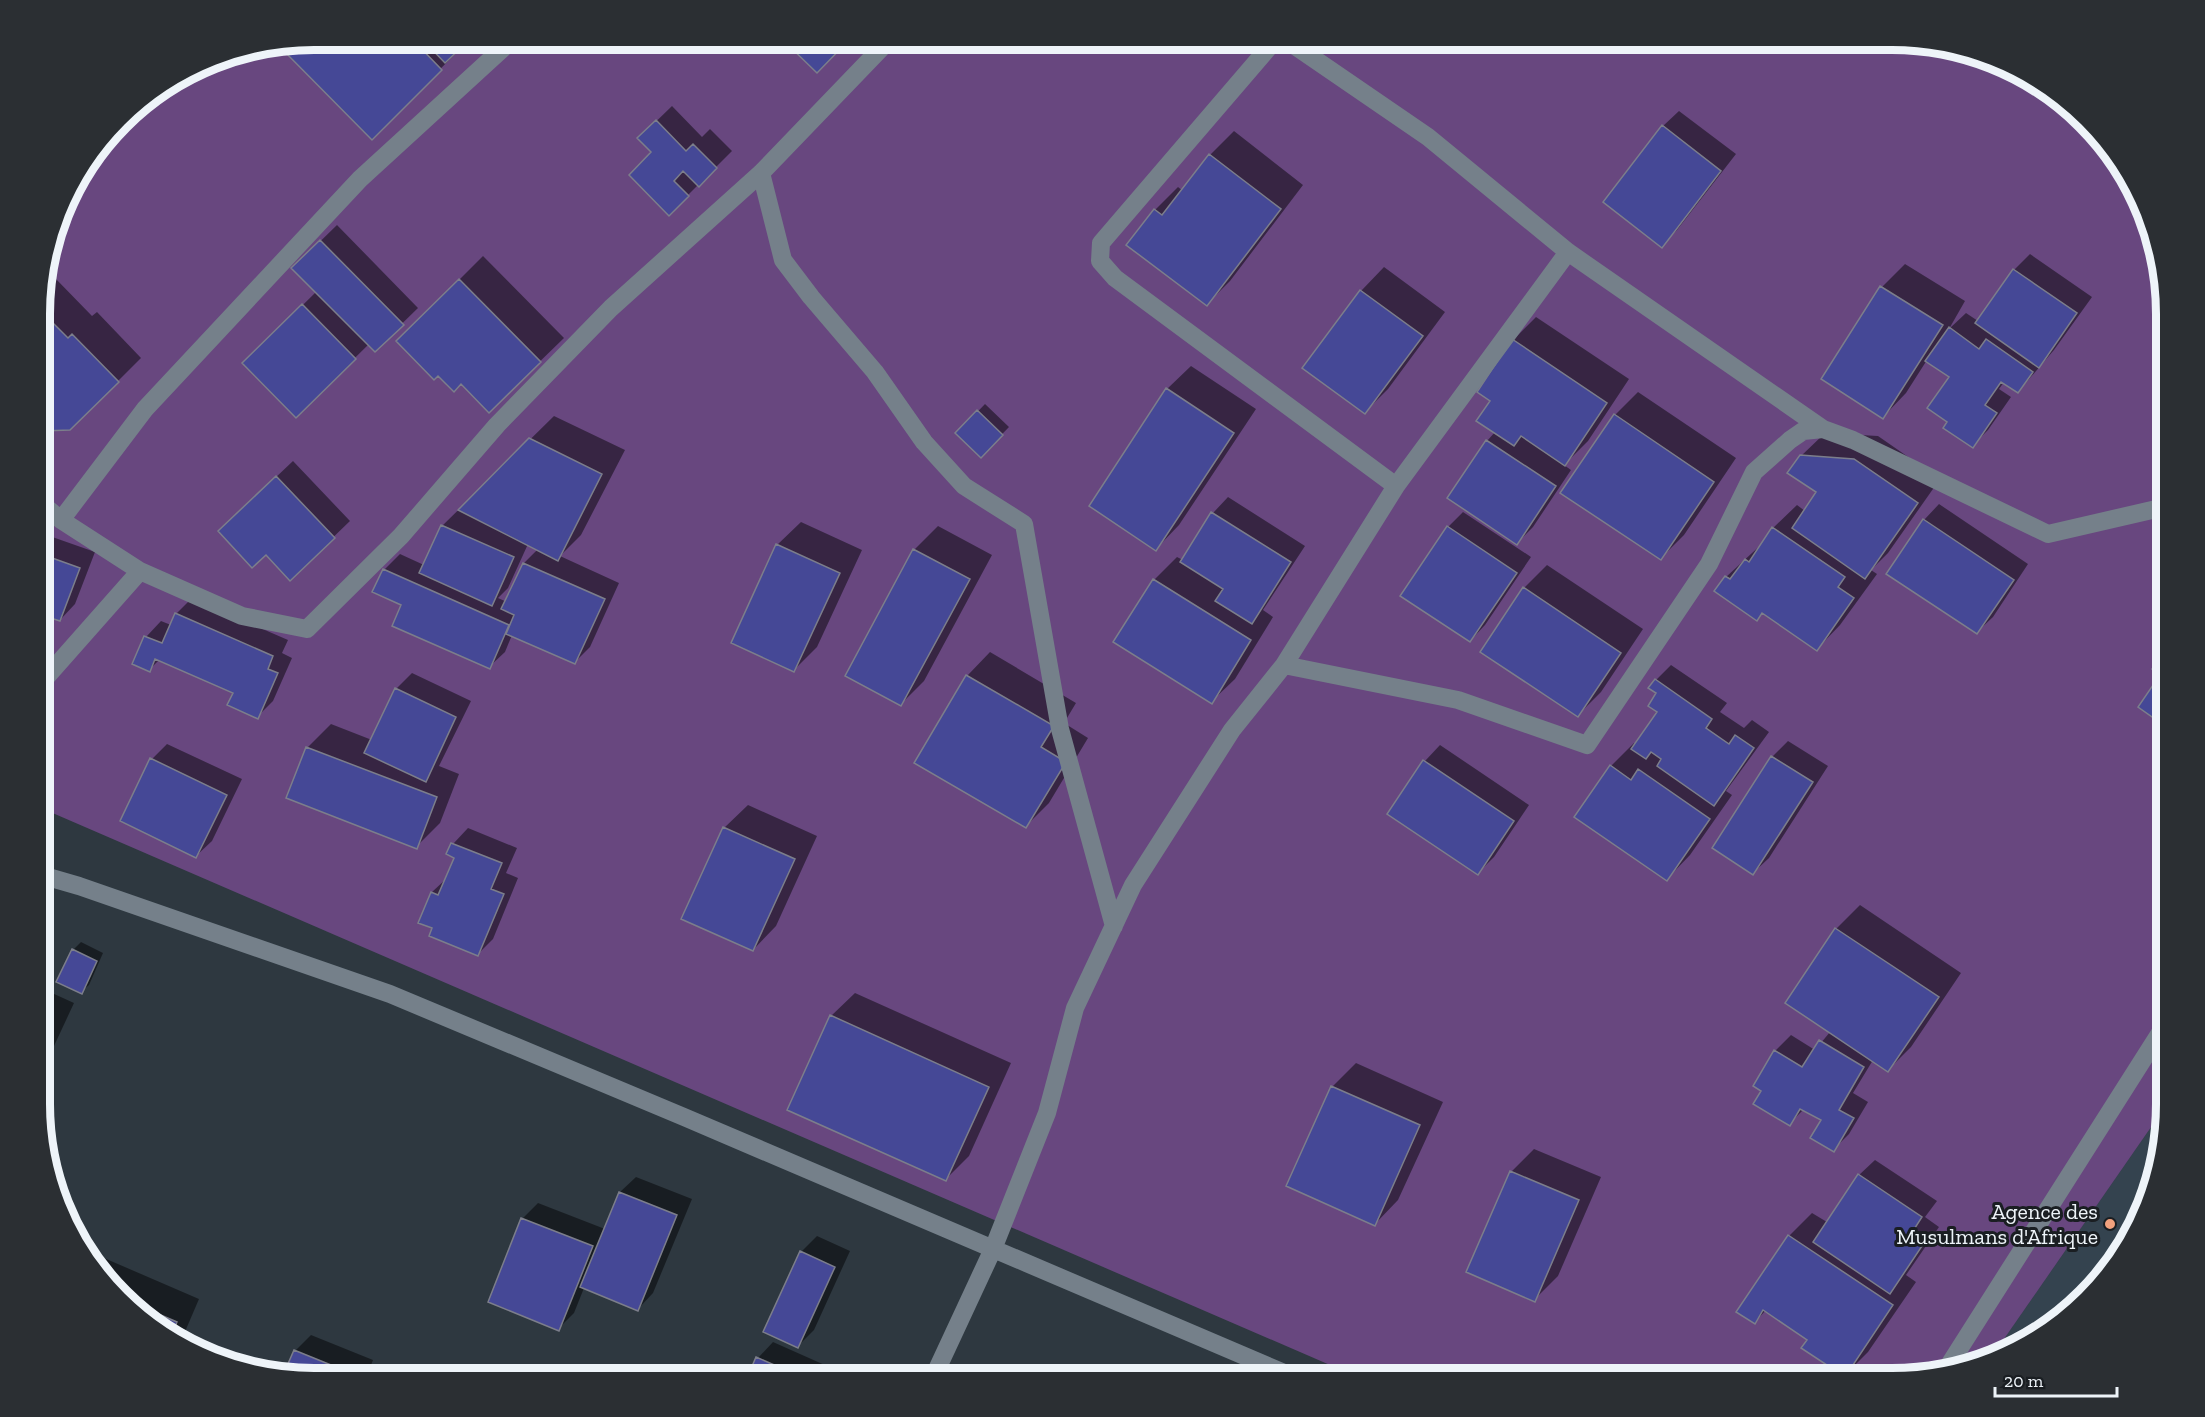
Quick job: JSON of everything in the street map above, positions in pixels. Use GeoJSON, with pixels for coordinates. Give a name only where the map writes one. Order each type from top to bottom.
{"type":"FeatureCollection","features":[{"type":"Feature","properties":{"kind":"street"},"geometry":{"type":"LineString","coordinates":[[61,520],[145,409],[360,179],[501,50]]}},
{"type":"Feature","properties":{"kind":"street"},"geometry":{"type":"LineString","coordinates":[[50,511],[140,571],[242,616],[307,629],[400,536],[497,425],[611,308],[761,173],[879,50]]}},
{"type":"Feature","properties":{"kind":"street"},"geometry":{"type":"LineString","coordinates":[[1267,50],[1101,243],[1100,261],[1115,278],[1396,486]]}},
{"type":"Feature","properties":{"kind":"street"},"geometry":{"type":"LineString","coordinates":[[1301,50],[1428,137],[1568,252],[1823,429],[1853,440],[2048,534],[2156,509]]}},
{"type":"Feature","properties":{"kind":"street"},"geometry":{"type":"LineString","coordinates":[[761,173],[783,260],[811,297],[875,372],[924,442],[964,486],[1024,524],[1060,729],[1114,926]]}},
{"type":"Feature","properties":{"kind":"street"},"geometry":{"type":"LineString","coordinates":[[938,1368],[993,1249],[1047,1113],[1075,1008],[1133,885],[1232,730],[1284,665],[1396,486],[1568,252]]}},
{"type":"Feature","properties":{"kind":"street"},"geometry":{"type":"LineString","coordinates":[[1284,665],[1458,700],[1587,745],[1709,564],[1754,472],[1803,430],[1823,429]]}},
{"type":"Feature","properties":{"kind":"street"},"geometry":{"type":"LineString","coordinates":[[50,673],[140,571]]}},
{"type":"Feature","properties":{"kind":"street"},"geometry":{"type":"LineString","coordinates":[[50,878],[390,994],[1273,1368]]}},
{"type":"Feature","properties":{"kind":"street"},"geometry":{"type":"LineString","coordinates":[[1952,1360],[2156,1038]]}},
{"type":"Feature","properties":{"kind":"shaded area"},"geometry":{"type":"Polygon","coordinates":[[[296,50],[1909,50],[1960,58],[2008,77],[2052,104],[2090,139],[2120,181],[2142,228],[2155,296],[2155,1121],[2001,1343],[1977,1354],[1926,1365],[1892,1368],[1337,1368],[50,812],[50,296],[52,279],[63,228],[85,181],[115,139],[139,115],[181,85],[228,63],[296,50]]]}},
{"type":"Feature","properties":{"kind":"shaded area","name":"Agence des Musulmans d'Afrique"},"geometry":{"type":"Polygon","coordinates":[[[2155,1121],[2142,1189],[2111,1250],[2090,1278],[2066,1302],[2024,1332],[2001,1343],[2155,1121]]]}},
{"type":"Feature","properties":{"kind":"building"},"geometry":{"type":"Polygon","coordinates":[[[423,50],[442,70],[372,140],[284,51],[423,50]]]}},
{"type":"Feature","properties":{"kind":"building"},"geometry":{"type":"Polygon","coordinates":[[[433,50],[459,50],[445,63],[433,50]]]}},
{"type":"Feature","properties":{"kind":"building"},"geometry":{"type":"Polygon","coordinates":[[[793,50],[839,50],[817,73],[793,50]]]}},
{"type":"Feature","properties":{"kind":"building"},"geometry":{"type":"Polygon","coordinates":[[[656,120],[686,151],[693,144],[717,168],[699,187],[683,171],[674,181],[689,196],[669,216],[629,175],[651,152],[637,138],[656,120]]]}},
{"type":"Feature","properties":{"kind":"building"},"geometry":{"type":"Polygon","coordinates":[[[1662,125],[1721,171],[1662,248],[1603,202],[1662,125]]]}},
{"type":"Feature","properties":{"kind":"building"},"geometry":{"type":"Polygon","coordinates":[[[1209,154],[1281,209],[1207,306],[1126,245],[1154,209],[1162,215],[1209,154]]]}},
{"type":"Feature","properties":{"kind":"building"},"geometry":{"type":"Polygon","coordinates":[[[320,240],[404,325],[375,352],[291,268],[320,240]]]}},
{"type":"Feature","properties":{"kind":"building"},"geometry":{"type":"Polygon","coordinates":[[[2013,269],[2077,313],[2039,368],[1975,323],[2013,269]]]}},
{"type":"Feature","properties":{"kind":"building"},"geometry":{"type":"Polygon","coordinates":[[[459,279],[541,362],[489,413],[461,384],[454,392],[438,376],[434,380],[396,341],[459,279]]]}},
{"type":"Feature","properties":{"kind":"building"},"geometry":{"type":"Polygon","coordinates":[[[1880,286],[1943,325],[1883,419],[1821,379],[1880,286]]]}},
{"type":"Feature","properties":{"kind":"building"},"geometry":{"type":"Polygon","coordinates":[[[1360,290],[1423,336],[1365,414],[1302,368],[1360,290]]]}},
{"type":"Feature","properties":{"kind":"building"},"geometry":{"type":"Polygon","coordinates":[[[302,304],[356,359],[296,418],[242,363],[302,304]]]}},
{"type":"Feature","properties":{"kind":"building"},"geometry":{"type":"Polygon","coordinates":[[[50,320],[68,338],[72,334],[119,382],[70,430],[50,431],[50,320]]]}},
{"type":"Feature","properties":{"kind":"building"},"geometry":{"type":"Polygon","coordinates":[[[1949,327],[1979,349],[1986,339],[2033,372],[2018,393],[2001,382],[1985,405],[1997,413],[1973,448],[1943,428],[1947,422],[1927,408],[1949,377],[1925,361],[1949,327]]]}},
{"type":"Feature","properties":{"kind":"building"},"geometry":{"type":"Polygon","coordinates":[[[1512,339],[1607,403],[1565,466],[1521,436],[1514,446],[1476,421],[1490,401],[1477,392],[1512,339]]]}},
{"type":"Feature","properties":{"kind":"building"},"geometry":{"type":"Polygon","coordinates":[[[1166,388],[1234,433],[1156,551],[1089,506],[1166,388]]]}},
{"type":"Feature","properties":{"kind":"building"},"geometry":{"type":"Polygon","coordinates":[[[977,410],[1003,435],[981,458],[955,433],[977,410]]]}},
{"type":"Feature","properties":{"kind":"building"},"geometry":{"type":"Polygon","coordinates":[[[1614,414],[1714,482],[1661,560],[1560,493],[1614,414]]]}},
{"type":"Feature","properties":{"kind":"building"},"geometry":{"type":"Polygon","coordinates":[[[529,438],[602,474],[558,561],[458,510],[529,438]]]}},
{"type":"Feature","properties":{"kind":"building"},"geometry":{"type":"Polygon","coordinates":[[[1486,440],[1556,486],[1517,545],[1447,498],[1486,440]]]}},
{"type":"Feature","properties":{"kind":"building"},"geometry":{"type":"Polygon","coordinates":[[[1800,455],[1854,459],[1918,503],[1865,579],[1792,528],[1816,492],[1787,473],[1800,455]]]}},
{"type":"Feature","properties":{"kind":"building"},"geometry":{"type":"Polygon","coordinates":[[[276,476],[335,538],[290,581],[266,555],[252,568],[218,531],[276,476]]]}},
{"type":"Feature","properties":{"kind":"building"},"geometry":{"type":"Polygon","coordinates":[[[1211,512],[1291,562],[1252,624],[1215,601],[1223,589],[1180,562],[1211,512]]]}},
{"type":"Feature","properties":{"kind":"building"},"geometry":{"type":"Polygon","coordinates":[[[1923,519],[2014,580],[1977,634],[1886,574],[1923,519]]]}},
{"type":"Feature","properties":{"kind":"building"},"geometry":{"type":"Polygon","coordinates":[[[441,525],[514,557],[492,606],[419,573],[441,525]]]}},
{"type":"Feature","properties":{"kind":"building"},"geometry":{"type":"Polygon","coordinates":[[[1447,526],[1517,573],[1470,642],[1400,596],[1447,526]]]}},
{"type":"Feature","properties":{"kind":"building"},"geometry":{"type":"Polygon","coordinates":[[[1772,527],[1845,577],[1838,587],[1854,598],[1817,651],[1762,613],[1757,621],[1714,591],[1725,576],[1730,579],[1745,559],[1749,562],[1772,527]]]}},
{"type":"Feature","properties":{"kind":"building"},"geometry":{"type":"Polygon","coordinates":[[[776,544],[840,573],[794,672],[731,643],[776,544]]]}},
{"type":"Feature","properties":{"kind":"building"},"geometry":{"type":"Polygon","coordinates":[[[913,549],[970,579],[901,706],[845,676],[913,549]]]}},
{"type":"Feature","properties":{"kind":"building"},"geometry":{"type":"Polygon","coordinates":[[[50,557],[80,568],[60,621],[50,618],[50,557]]]}},
{"type":"Feature","properties":{"kind":"building"},"geometry":{"type":"Polygon","coordinates":[[[523,563],[605,599],[575,664],[506,634],[514,615],[501,609],[523,563]]]}},
{"type":"Feature","properties":{"kind":"building"},"geometry":{"type":"Polygon","coordinates":[[[383,569],[509,625],[490,669],[392,626],[401,605],[372,592],[383,569]]]}},
{"type":"Feature","properties":{"kind":"building"},"geometry":{"type":"Polygon","coordinates":[[[1153,579],[1251,640],[1212,704],[1113,642],[1153,579]]]}},
{"type":"Feature","properties":{"kind":"building"},"geometry":{"type":"Polygon","coordinates":[[[1523,587],[1621,653],[1578,717],[1480,652],[1523,587]]]}},
{"type":"Feature","properties":{"kind":"building"},"geometry":{"type":"Polygon","coordinates":[[[175,613],[273,656],[268,669],[278,673],[258,719],[227,705],[233,693],[155,659],[150,672],[132,664],[144,636],[162,643],[175,613]]]}},
{"type":"Feature","properties":{"kind":"building"},"geometry":{"type":"Polygon","coordinates":[[[966,675],[1054,726],[1041,747],[1066,762],[1026,828],[914,763],[966,675]]]}},
{"type":"Feature","properties":{"kind":"building"},"geometry":{"type":"Polygon","coordinates":[[[1655,679],[1712,719],[1706,728],[1729,744],[1735,735],[1754,748],[1714,806],[1657,766],[1661,759],[1651,752],[1646,759],[1631,749],[1657,712],[1648,706],[1656,693],[1648,688],[1655,679]]]}},
{"type":"Feature","properties":{"kind":"building"},"geometry":{"type":"Polygon","coordinates":[[[2156,681],[2156,720],[2138,707],[2156,681]]]}},
{"type":"Feature","properties":{"kind":"building"},"geometry":{"type":"Polygon","coordinates":[[[395,688],[456,717],[426,782],[364,753],[395,688]]]}},
{"type":"Feature","properties":{"kind":"building"},"geometry":{"type":"Polygon","coordinates":[[[306,747],[437,797],[417,849],[286,798],[306,747]]]}},
{"type":"Feature","properties":{"kind":"building"},"geometry":{"type":"Polygon","coordinates":[[[1771,756],[1813,782],[1753,875],[1712,848],[1771,756]]]}},
{"type":"Feature","properties":{"kind":"building"},"geometry":{"type":"Polygon","coordinates":[[[150,758],[227,795],[196,858],[120,821],[150,758]]]}},
{"type":"Feature","properties":{"kind":"building"},"geometry":{"type":"Polygon","coordinates":[[[1423,760],[1514,821],[1478,875],[1387,814],[1423,760]]]}},
{"type":"Feature","properties":{"kind":"building"},"geometry":{"type":"Polygon","coordinates":[[[1610,765],[1631,780],[1638,769],[1710,819],[1667,881],[1574,817],[1610,765]]]}},
{"type":"Feature","properties":{"kind":"building"},"geometry":{"type":"Polygon","coordinates":[[[723,827],[795,859],[753,951],[681,919],[723,827]]]}},
{"type":"Feature","properties":{"kind":"building"},"geometry":{"type":"Polygon","coordinates":[[[451,843],[502,863],[491,889],[504,894],[478,956],[429,936],[432,928],[418,923],[431,892],[438,895],[454,858],[446,854],[451,843]]]}},
{"type":"Feature","properties":{"kind":"building"},"geometry":{"type":"Polygon","coordinates":[[[1835,928],[1939,997],[1888,1072],[1785,1003],[1835,928]]]}},
{"type":"Feature","properties":{"kind":"building"},"geometry":{"type":"Polygon","coordinates":[[[72,949],[97,961],[82,994],[56,982],[72,949]]]}},
{"type":"Feature","properties":{"kind":"building"},"geometry":{"type":"Polygon","coordinates":[[[830,1015],[989,1087],[946,1181],[787,1110],[830,1015]]]}},
{"type":"Feature","properties":{"kind":"building"},"geometry":{"type":"Polygon","coordinates":[[[1819,1040],[1864,1067],[1839,1110],[1854,1118],[1834,1152],[1810,1138],[1821,1120],[1800,1109],[1790,1126],[1753,1104],[1761,1091],[1753,1086],[1774,1050],[1802,1067],[1819,1040]]]}},
{"type":"Feature","properties":{"kind":"building"},"geometry":{"type":"Polygon","coordinates":[[[1331,1086],[1420,1125],[1375,1226],[1286,1186],[1331,1086]]]}},
{"type":"Feature","properties":{"kind":"building"},"geometry":{"type":"Polygon","coordinates":[[[1510,1171],[1579,1200],[1535,1302],[1466,1272],[1510,1171]]]}},
{"type":"Feature","properties":{"kind":"building"},"geometry":{"type":"Polygon","coordinates":[[[1858,1174],[1922,1217],[1911,1234],[1924,1243],[1890,1294],[1813,1242],[1858,1174]]]}},
{"type":"Feature","properties":{"kind":"building"},"geometry":{"type":"Polygon","coordinates":[[[619,1192],[677,1215],[638,1311],[580,1287],[619,1192]]]}},
{"type":"Feature","properties":{"kind":"building"},"geometry":{"type":"Polygon","coordinates":[[[521,1218],[593,1246],[559,1331],[488,1302],[521,1218]]]}},
{"type":"Feature","properties":{"kind":"building"},"geometry":{"type":"Polygon","coordinates":[[[1788,1235],[1893,1305],[1851,1368],[1831,1368],[1801,1348],[1807,1340],[1763,1310],[1755,1324],[1736,1312],[1788,1235]]]}},
{"type":"Feature","properties":{"kind":"building"},"geometry":{"type":"Polygon","coordinates":[[[800,1251],[835,1267],[798,1348],[763,1332],[800,1251]]]}},
{"type":"Feature","properties":{"kind":"building"},"geometry":{"type":"Polygon","coordinates":[[[149,1310],[177,1322],[175,1328],[149,1310]]]}},
{"type":"Feature","properties":{"kind":"building"},"geometry":{"type":"Polygon","coordinates":[[[294,1350],[338,1368],[313,1368],[287,1366],[294,1350]]]}},
{"type":"Feature","properties":{"kind":"building"},"geometry":{"type":"Polygon","coordinates":[[[756,1357],[781,1368],[751,1368],[756,1357]]]}},
{"type":"Feature","properties":{"kind":"place","name":"Agence des Musulmans d'Afrique"},"geometry":{"type":"Point","coordinates":[2110,1224]}}]}
